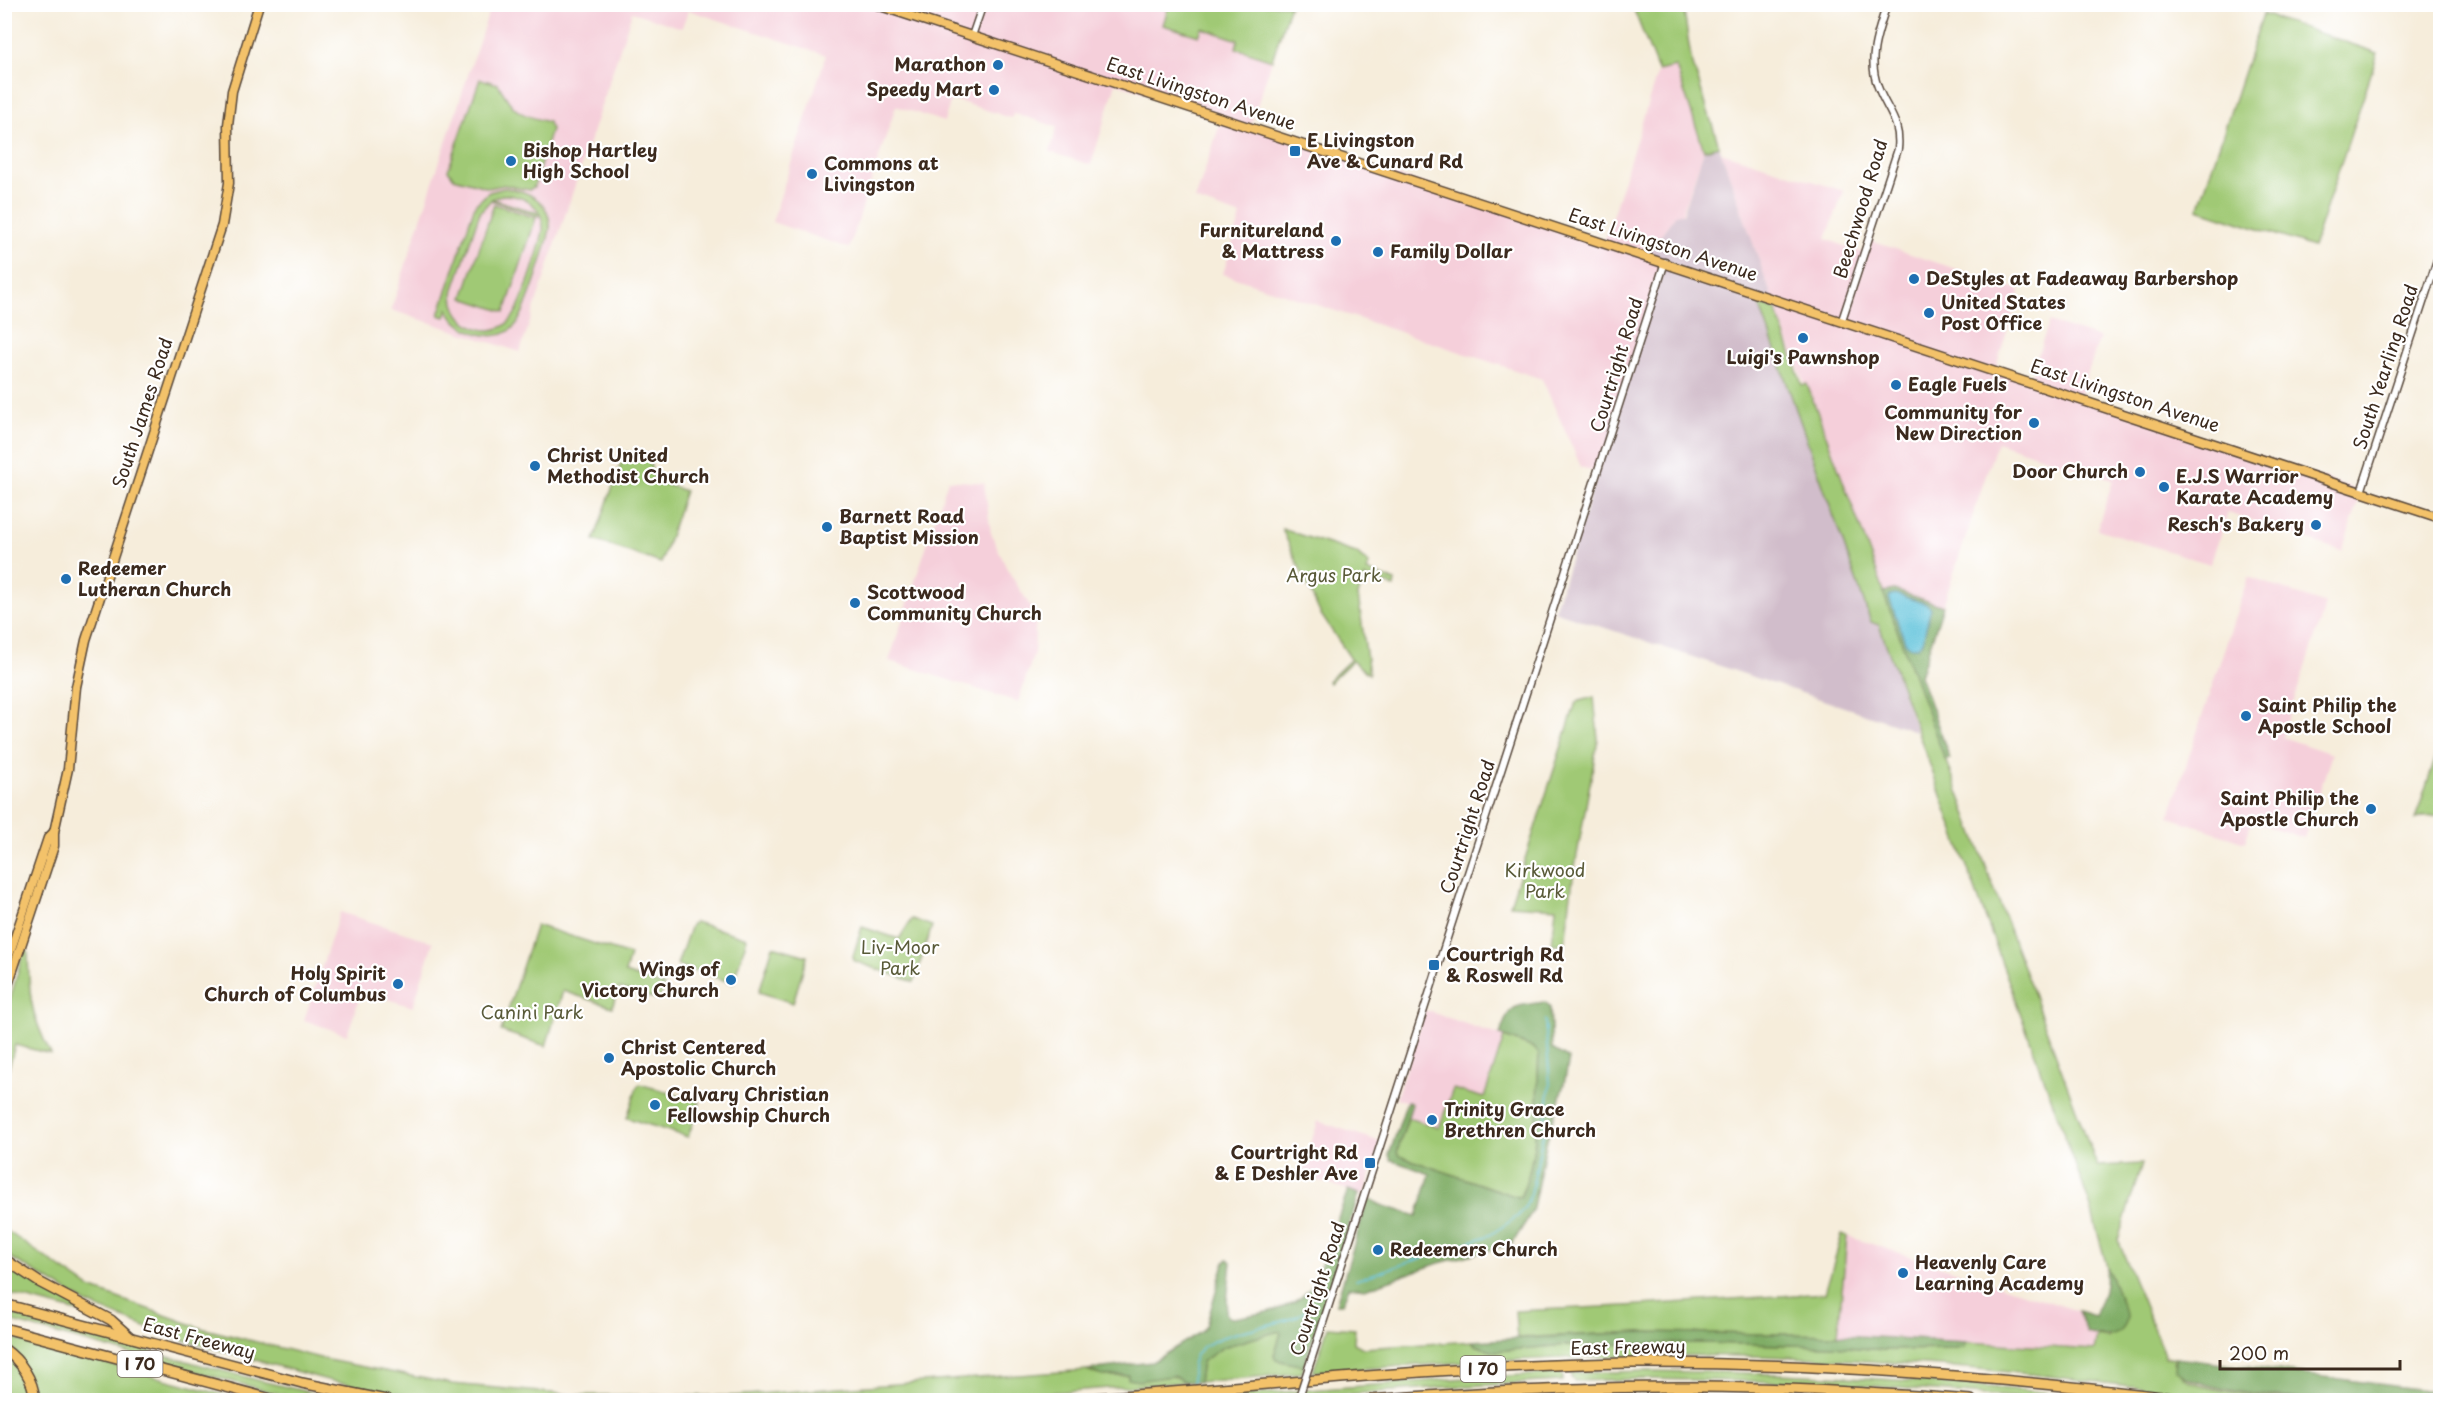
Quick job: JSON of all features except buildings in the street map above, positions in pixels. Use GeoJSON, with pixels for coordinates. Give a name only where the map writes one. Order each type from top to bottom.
{"type":"FeatureCollection","features":[{"type":"Feature","properties":{"kind":"highway"},"geometry":{"type":"LineString","coordinates":[[4,1260],[39,1282],[111,1320],[132,1338]]}},
{"type":"Feature","properties":{"kind":"highway","name":"East Freeway"},"geometry":{"type":"LineString","coordinates":[[4,1304],[302,1383],[386,1401]]}},
{"type":"Feature","properties":{"kind":"highway","name":"I 70"},"geometry":{"type":"LineString","coordinates":[[4,1328],[275,1401]]}},
{"type":"Feature","properties":{"kind":"highway"},"geometry":{"type":"LineString","coordinates":[[4,1349],[25,1369],[35,1401]]}},
{"type":"Feature","properties":{"kind":"highway","name":"East Freeway"},"geometry":{"type":"LineString","coordinates":[[1068,1401],[1556,1365],[1758,1364],[1931,1373],[2188,1401]]}},
{"type":"Feature","properties":{"kind":"highway","name":"I 70"},"geometry":{"type":"LineString","coordinates":[[1369,1401],[1498,1391],[1702,1387],[1827,1390],[1971,1401]]}},
{"type":"Feature","properties":{"kind":"main road","name":"South James Road"},"geometry":{"type":"LineString","coordinates":[[4,997],[54,846],[54,832],[68,769],[76,687],[92,617],[222,225],[228,183],[231,98],[260,4]]}},
{"type":"Feature","properties":{"kind":"main road","name":"East Livingston Avenue"},"geometry":{"type":"LineString","coordinates":[[874,4],[2440,518]]}},
{"type":"Feature","properties":{"kind":"main road","name":"South James Road"},"geometry":{"type":"LineString","coordinates":[[4,970],[48,838],[54,832]]}},
{"type":"Feature","properties":{"kind":"street"},"geometry":{"type":"LineString","coordinates":[[972,36],[983,4]]}},
{"type":"Feature","properties":{"kind":"street","name":"Beechwood Road"},"geometry":{"type":"LineString","coordinates":[[1842,320],[1898,149],[1896,121],[1881,95],[1873,64],[1875,43],[1887,4]]}},
{"type":"Feature","properties":{"kind":"street","name":"South Yearling Road"},"geometry":{"type":"LineString","coordinates":[[2361,492],[2440,251]]}},
{"type":"Feature","properties":{"kind":"street","name":"Courtright Road"},"geometry":{"type":"LineString","coordinates":[[1298,1401],[1665,262]]}},
{"type":"Feature","properties":{"kind":"shaded area"},"geometry":{"type":"Polygon","coordinates":[[[491,5],[1169,5],[1163,25],[1199,36],[1201,28],[1238,40],[1236,48],[1272,60],[1250,127],[1604,242],[1658,71],[1675,66],[1704,150],[1682,214],[1677,213],[1651,248],[1664,263],[1598,473],[1581,467],[1542,379],[1223,274],[1241,216],[1195,200],[1222,118],[1116,83],[1091,165],[1050,152],[1057,127],[1014,113],[1011,118],[951,99],[944,122],[896,106],[849,248],[772,222],[826,55],[688,10],[682,28],[632,12],[520,352],[391,310],[491,5]]]}},
{"type":"Feature","properties":{"kind":"shaded area"},"geometry":{"type":"Polygon","coordinates":[[[1719,146],[1776,309],[1759,305],[1871,622],[1879,625],[1916,731],[1554,611],[1664,263],[1648,257],[1651,248],[1677,213],[1683,214],[1704,150],[1719,146]]]}},
{"type":"Feature","properties":{"kind":"shaded area"},"geometry":{"type":"Polygon","coordinates":[[[1721,152],[1844,191],[1826,239],[1864,253],[1868,240],[2020,290],[1996,367],[2030,378],[2049,322],[2100,338],[2079,397],[2362,491],[2342,551],[2228,513],[2210,564],[2097,529],[2113,480],[1997,442],[1943,606],[1895,590],[1883,592],[1776,309],[1721,152]]]}},
{"type":"Feature","properties":{"kind":"shaded area"},"geometry":{"type":"Polygon","coordinates":[[[948,480],[984,483],[991,533],[1007,569],[1036,615],[1034,653],[1018,702],[889,661],[948,480]]]}},
{"type":"Feature","properties":{"kind":"shaded area","name":"Saint Philip the Apostle School"},"geometry":{"type":"Polygon","coordinates":[[[2248,577],[2326,604],[2282,737],[2332,754],[2304,838],[2252,821],[2245,842],[2169,817],[2248,577]]]}},
{"type":"Feature","properties":{"kind":"shaded area"},"geometry":{"type":"Polygon","coordinates":[[[340,912],[433,942],[413,1007],[362,991],[347,1035],[304,1020],[340,912]]]}},
{"type":"Feature","properties":{"kind":"shaded area"},"geometry":{"type":"Polygon","coordinates":[[[1425,1010],[1504,1037],[1484,1098],[1439,1129],[1408,1118],[1412,1104],[1396,1098],[1425,1010]]]}},
{"type":"Feature","properties":{"kind":"shaded area"},"geometry":{"type":"Polygon","coordinates":[[[1318,1121],[1381,1142],[1364,1195],[1301,1175],[1318,1121]]]}},
{"type":"Feature","properties":{"kind":"shaded area","name":"Heavenly Care Learning Academy"},"geometry":{"type":"Polygon","coordinates":[[[1847,1236],[2078,1311],[2087,1332],[2097,1336],[2095,1350],[1838,1335],[1847,1236]]]}},
{"type":"Feature","properties":{"kind":"green space"},"geometry":{"type":"Polygon","coordinates":[[[1169,4],[1290,5],[1272,60],[1236,48],[1238,40],[1202,28],[1199,36],[1163,25],[1169,4]]]}},
{"type":"Feature","properties":{"kind":"green space"},"geometry":{"type":"Polygon","coordinates":[[[1632,5],[1683,5],[1691,58],[1719,146],[1704,150],[1676,67],[1658,71],[1632,5]]]}},
{"type":"Feature","properties":{"kind":"green space"},"geometry":{"type":"Polygon","coordinates":[[[2263,14],[2378,53],[2313,247],[2198,209],[2263,14]]]}},
{"type":"Feature","properties":{"kind":"green space"},"geometry":{"type":"Polygon","coordinates":[[[480,79],[498,84],[508,101],[523,114],[548,122],[551,129],[534,187],[529,190],[504,185],[489,188],[454,178],[448,170],[480,79]]]}},
{"type":"Feature","properties":{"kind":"green space"},"geometry":{"type":"Polygon","coordinates":[[[504,188],[513,189],[536,198],[546,210],[550,227],[535,279],[519,320],[510,330],[494,335],[480,334],[465,328],[453,318],[448,309],[445,317],[439,315],[475,205],[489,192],[504,188]],[[502,195],[492,199],[539,213],[538,216],[491,200],[480,212],[454,289],[453,300],[456,310],[470,325],[480,329],[500,328],[514,316],[529,279],[541,239],[542,222],[540,214],[537,208],[525,200],[502,195]]]}},
{"type":"Feature","properties":{"kind":"green space"},"geometry":{"type":"Polygon","coordinates":[[[494,204],[536,218],[505,312],[463,298],[494,204]]]}},
{"type":"Feature","properties":{"kind":"green space"},"geometry":{"type":"Polygon","coordinates":[[[1759,304],[1776,309],[1802,385],[1807,384],[2097,1166],[2142,1164],[2118,1240],[2165,1357],[2176,1358],[2174,1362],[2182,1375],[2204,1386],[2240,1393],[2306,1400],[2218,1396],[1954,1367],[1811,1358],[1669,1356],[1526,1359],[1313,1372],[1328,1327],[1355,1329],[1354,1343],[1363,1348],[1472,1341],[1475,1345],[1495,1351],[1567,1345],[1702,1343],[1833,1346],[1885,1350],[1956,1349],[1965,1347],[1966,1342],[2094,1350],[2097,1336],[2108,1338],[2127,1317],[2107,1267],[2090,1205],[1879,625],[1871,622],[1759,304]]]}},
{"type":"Feature","properties":{"kind":"green space"},"geometry":{"type":"Polygon","coordinates":[[[625,452],[649,459],[654,480],[685,491],[661,563],[594,540],[625,452]]]}},
{"type":"Feature","properties":{"kind":"green space","name":"Argus Park"},"geometry":{"type":"Polygon","coordinates":[[[1282,529],[1356,553],[1369,564],[1367,571],[1395,581],[1394,587],[1365,577],[1358,595],[1369,674],[1352,661],[1329,683],[1328,681],[1351,659],[1320,613],[1282,529]]]}},
{"type":"Feature","properties":{"kind":"green space"},"geometry":{"type":"Polygon","coordinates":[[[1894,590],[1943,606],[1920,676],[1950,759],[1945,760],[1883,592],[1894,590]]]}},
{"type":"Feature","properties":{"kind":"green space","name":"Kirkwood Park"},"geometry":{"type":"Polygon","coordinates":[[[1594,697],[1598,739],[1573,877],[1565,944],[1552,944],[1556,908],[1510,905],[1576,702],[1594,697]]]}},
{"type":"Feature","properties":{"kind":"green space"},"geometry":{"type":"Polygon","coordinates":[[[2439,748],[2440,815],[2424,816],[2415,820],[2439,748]]]}},
{"type":"Feature","properties":{"kind":"green space","name":"Liv-Moor Park"},"geometry":{"type":"Polygon","coordinates":[[[912,919],[932,926],[914,982],[854,961],[853,956],[862,927],[899,939],[912,919]]]}},
{"type":"Feature","properties":{"kind":"green space"},"geometry":{"type":"Polygon","coordinates":[[[695,922],[747,938],[733,983],[677,965],[691,925],[695,922]]]}},
{"type":"Feature","properties":{"kind":"green space","name":"Canini Park"},"geometry":{"type":"Polygon","coordinates":[[[536,925],[630,955],[625,973],[664,986],[659,1000],[619,988],[612,1007],[563,991],[546,1046],[501,1031],[536,925]]]}},
{"type":"Feature","properties":{"kind":"green space"},"geometry":{"type":"Polygon","coordinates":[[[773,946],[807,956],[793,1003],[759,992],[773,946]]]}},
{"type":"Feature","properties":{"kind":"green space"},"geometry":{"type":"Polygon","coordinates":[[[24,950],[28,951],[32,1004],[51,1054],[15,1045],[5,1081],[5,1018],[24,950]]]}},
{"type":"Feature","properties":{"kind":"green space"},"geometry":{"type":"Polygon","coordinates":[[[1544,1002],[1550,1006],[1552,1049],[1569,1059],[1547,1140],[1532,1212],[1512,1244],[1439,1263],[1365,1289],[1349,1287],[1342,1304],[1336,1304],[1368,1198],[1381,1205],[1417,1216],[1430,1174],[1391,1160],[1389,1155],[1407,1101],[1412,1104],[1397,1152],[1399,1156],[1517,1197],[1521,1196],[1534,1144],[1539,1054],[1534,1048],[1500,1035],[1506,1017],[1514,1008],[1544,1002]]]}},
{"type":"Feature","properties":{"kind":"green space"},"geometry":{"type":"Polygon","coordinates":[[[1504,1037],[1534,1048],[1539,1054],[1534,1144],[1527,1179],[1521,1196],[1517,1197],[1399,1156],[1397,1152],[1408,1118],[1439,1128],[1453,1089],[1484,1098],[1504,1037]]]}},
{"type":"Feature","properties":{"kind":"green space"},"geometry":{"type":"Polygon","coordinates":[[[640,1084],[700,1102],[688,1137],[627,1118],[640,1084]]]}},
{"type":"Feature","properties":{"kind":"green space"},"geometry":{"type":"Polygon","coordinates":[[[1348,1190],[1359,1194],[1304,1366],[1276,1360],[1274,1356],[1281,1333],[1279,1331],[1223,1347],[1202,1362],[1199,1382],[1186,1382],[1173,1376],[1138,1381],[1128,1379],[1128,1375],[1102,1376],[1087,1370],[1152,1362],[1201,1332],[1206,1326],[1224,1263],[1228,1259],[1231,1262],[1226,1312],[1228,1317],[1267,1312],[1297,1300],[1314,1284],[1348,1190]]]}},
{"type":"Feature","properties":{"kind":"green space"},"geometry":{"type":"Polygon","coordinates":[[[4,1229],[90,1288],[201,1328],[328,1360],[452,1384],[572,1395],[733,1396],[1087,1370],[1107,1376],[1128,1375],[1129,1379],[1136,1380],[1166,1376],[1180,1378],[1186,1382],[959,1400],[434,1400],[331,1381],[165,1335],[88,1304],[8,1256],[5,1254],[4,1229]]]}},
{"type":"Feature","properties":{"kind":"green space"},"geometry":{"type":"Polygon","coordinates":[[[1842,1234],[1847,1236],[1838,1335],[1640,1332],[1517,1338],[1515,1311],[1825,1293],[1842,1234]]]}},
{"type":"Feature","properties":{"kind":"green space"},"geometry":{"type":"Polygon","coordinates":[[[5,1262],[87,1312],[86,1314],[5,1293],[5,1262]]]}},
{"type":"Feature","properties":{"kind":"green space"},"geometry":{"type":"Polygon","coordinates":[[[2107,1267],[2127,1317],[2118,1333],[2100,1336],[2087,1333],[2078,1311],[2095,1316],[2104,1291],[2107,1267]]]}},
{"type":"Feature","properties":{"kind":"green space"},"geometry":{"type":"Polygon","coordinates":[[[4,1312],[261,1381],[343,1400],[308,1400],[267,1391],[5,1320],[4,1312]]]}},
{"type":"Feature","properties":{"kind":"green space"},"geometry":{"type":"Polygon","coordinates":[[[1279,1331],[1281,1333],[1274,1356],[1276,1359],[1304,1366],[1302,1373],[1199,1382],[1202,1362],[1223,1347],[1279,1331]]]}},
{"type":"Feature","properties":{"kind":"green space"},"geometry":{"type":"Polygon","coordinates":[[[1640,1332],[1838,1335],[1966,1342],[1965,1347],[1956,1349],[1885,1350],[1833,1346],[1702,1343],[1567,1345],[1495,1351],[1475,1345],[1472,1341],[1640,1332]]]}},
{"type":"Feature","properties":{"kind":"green space"},"geometry":{"type":"Polygon","coordinates":[[[4,1336],[243,1400],[38,1400],[16,1353],[5,1344],[4,1336]]]}},
{"type":"Feature","properties":{"kind":"green space"},"geometry":{"type":"Polygon","coordinates":[[[4,1354],[22,1375],[30,1400],[5,1400],[4,1354]]]}},
{"type":"Feature","properties":{"kind":"green space"},"geometry":{"type":"Polygon","coordinates":[[[2176,1358],[2440,1392],[2440,1400],[2341,1400],[2263,1395],[2227,1390],[2197,1381],[2175,1370],[2176,1358]]]}},
{"type":"Feature","properties":{"kind":"green space"},"geometry":{"type":"Polygon","coordinates":[[[1647,1371],[1765,1373],[1882,1379],[2116,1400],[2048,1400],[1835,1383],[1643,1379],[1574,1381],[1571,1377],[1572,1373],[1647,1371]]]}},
{"type":"Feature","properties":{"kind":"green space"},"geometry":{"type":"Polygon","coordinates":[[[1561,1373],[1562,1381],[1269,1400],[1195,1399],[1451,1379],[1561,1373]]]}},
{"type":"Feature","properties":{"kind":"green space"},"geometry":{"type":"Polygon","coordinates":[[[1625,1396],[1749,1396],[1857,1400],[1484,1400],[1625,1396]]]}},
{"type":"Feature","properties":{"kind":"water"},"geometry":{"type":"Polygon","coordinates":[[[1895,594],[1927,604],[1931,608],[1923,640],[1918,647],[1910,647],[1905,642],[1889,598],[1890,595],[1895,594]]]}},
{"type":"Feature","properties":{"kind":"waterway"},"geometry":{"type":"LineString","coordinates":[[1356,1280],[1490,1235],[1518,1216],[1525,1207],[1531,1194],[1545,1125],[1550,1084],[1545,1020]]}},
{"type":"Feature","properties":{"kind":"waterway"},"geometry":{"type":"LineString","coordinates":[[1193,1388],[1194,1360],[1205,1346],[1228,1335],[1293,1318],[1316,1303]]}},
{"type":"Feature","properties":{"kind":"waterway"},"geometry":{"type":"LineString","coordinates":[[1193,1395],[1194,1400]]}},
{"type":"Feature","properties":{"kind":"place","name":"Marathon"},"geometry":{"type":"Point","coordinates":[998,65]}},
{"type":"Feature","properties":{"kind":"place","name":"Speedy Mart"},"geometry":{"type":"Point","coordinates":[994,90]}},
{"type":"Feature","properties":{"kind":"place","name":"E Livingston Ave & Cunard Rd"},"geometry":{"type":"Point","coordinates":[1295,151]}},
{"type":"Feature","properties":{"kind":"place","name":"Bishop Hartley High School"},"geometry":{"type":"Point","coordinates":[511,161]}},
{"type":"Feature","properties":{"kind":"place","name":"Commons at Livingston"},"geometry":{"type":"Point","coordinates":[812,174]}},
{"type":"Feature","properties":{"kind":"place","name":"Furnitureland & Mattress"},"geometry":{"type":"Point","coordinates":[1336,241]}},
{"type":"Feature","properties":{"kind":"place","name":"Family Dollar"},"geometry":{"type":"Point","coordinates":[1378,252]}},
{"type":"Feature","properties":{"kind":"place","name":"DeStyles at Fadeaway Barbershop"},"geometry":{"type":"Point","coordinates":[1914,279]}},
{"type":"Feature","properties":{"kind":"place","name":"United States Post Office"},"geometry":{"type":"Point","coordinates":[1929,313]}},
{"type":"Feature","properties":{"kind":"place","name":"Luigi's Pawnshop"},"geometry":{"type":"Point","coordinates":[1803,338]}},
{"type":"Feature","properties":{"kind":"place","name":"Eagle Fuels"},"geometry":{"type":"Point","coordinates":[1896,385]}},
{"type":"Feature","properties":{"kind":"place","name":"Community for New Direction"},"geometry":{"type":"Point","coordinates":[2034,423]}},
{"type":"Feature","properties":{"kind":"place","name":"Christ United Methodist Church"},"geometry":{"type":"Point","coordinates":[535,466]}},
{"type":"Feature","properties":{"kind":"place","name":"Door Church"},"geometry":{"type":"Point","coordinates":[2140,472]}},
{"type":"Feature","properties":{"kind":"place","name":"E.J.S Warrior Karate Academy"},"geometry":{"type":"Point","coordinates":[2164,487]}},
{"type":"Feature","properties":{"kind":"place","name":"Resch's Bakery"},"geometry":{"type":"Point","coordinates":[2316,525]}},
{"type":"Feature","properties":{"kind":"place","name":"Barnett Road Baptist Mission"},"geometry":{"type":"Point","coordinates":[827,527]}},
{"type":"Feature","properties":{"kind":"place","name":"Redeemer Lutheran Church"},"geometry":{"type":"Point","coordinates":[66,579]}},
{"type":"Feature","properties":{"kind":"place","name":"Scottwood Community Church"},"geometry":{"type":"Point","coordinates":[855,603]}},
{"type":"Feature","properties":{"kind":"place","name":"Saint Philip the Apostle School"},"geometry":{"type":"Point","coordinates":[2246,716]}},
{"type":"Feature","properties":{"kind":"place","name":"Saint Philip the Apostle Church"},"geometry":{"type":"Point","coordinates":[2371,809]}},
{"type":"Feature","properties":{"kind":"place","name":"Courtrigh Rd & Roswell Rd"},"geometry":{"type":"Point","coordinates":[1434,965]}},
{"type":"Feature","properties":{"kind":"place","name":"Wings of Victory Church"},"geometry":{"type":"Point","coordinates":[731,980]}},
{"type":"Feature","properties":{"kind":"place","name":"Holy Spirit Church of Columbus"},"geometry":{"type":"Point","coordinates":[398,984]}},
{"type":"Feature","properties":{"kind":"place","name":"Christ Centered Apostolic Church"},"geometry":{"type":"Point","coordinates":[609,1058]}},
{"type":"Feature","properties":{"kind":"place","name":"Calvary Christian Fellowship Church"},"geometry":{"type":"Point","coordinates":[655,1105]}},
{"type":"Feature","properties":{"kind":"place","name":"Trinity Grace Brethren Church"},"geometry":{"type":"Point","coordinates":[1432,1120]}},
{"type":"Feature","properties":{"kind":"place","name":"Courtright Rd & E Deshler Ave"},"geometry":{"type":"Point","coordinates":[1370,1163]}},
{"type":"Feature","properties":{"kind":"place","name":"Redeemers Church"},"geometry":{"type":"Point","coordinates":[1378,1250]}},
{"type":"Feature","properties":{"kind":"place","name":"Heavenly Care Learning Academy"},"geometry":{"type":"Point","coordinates":[1903,1273]}}]}
